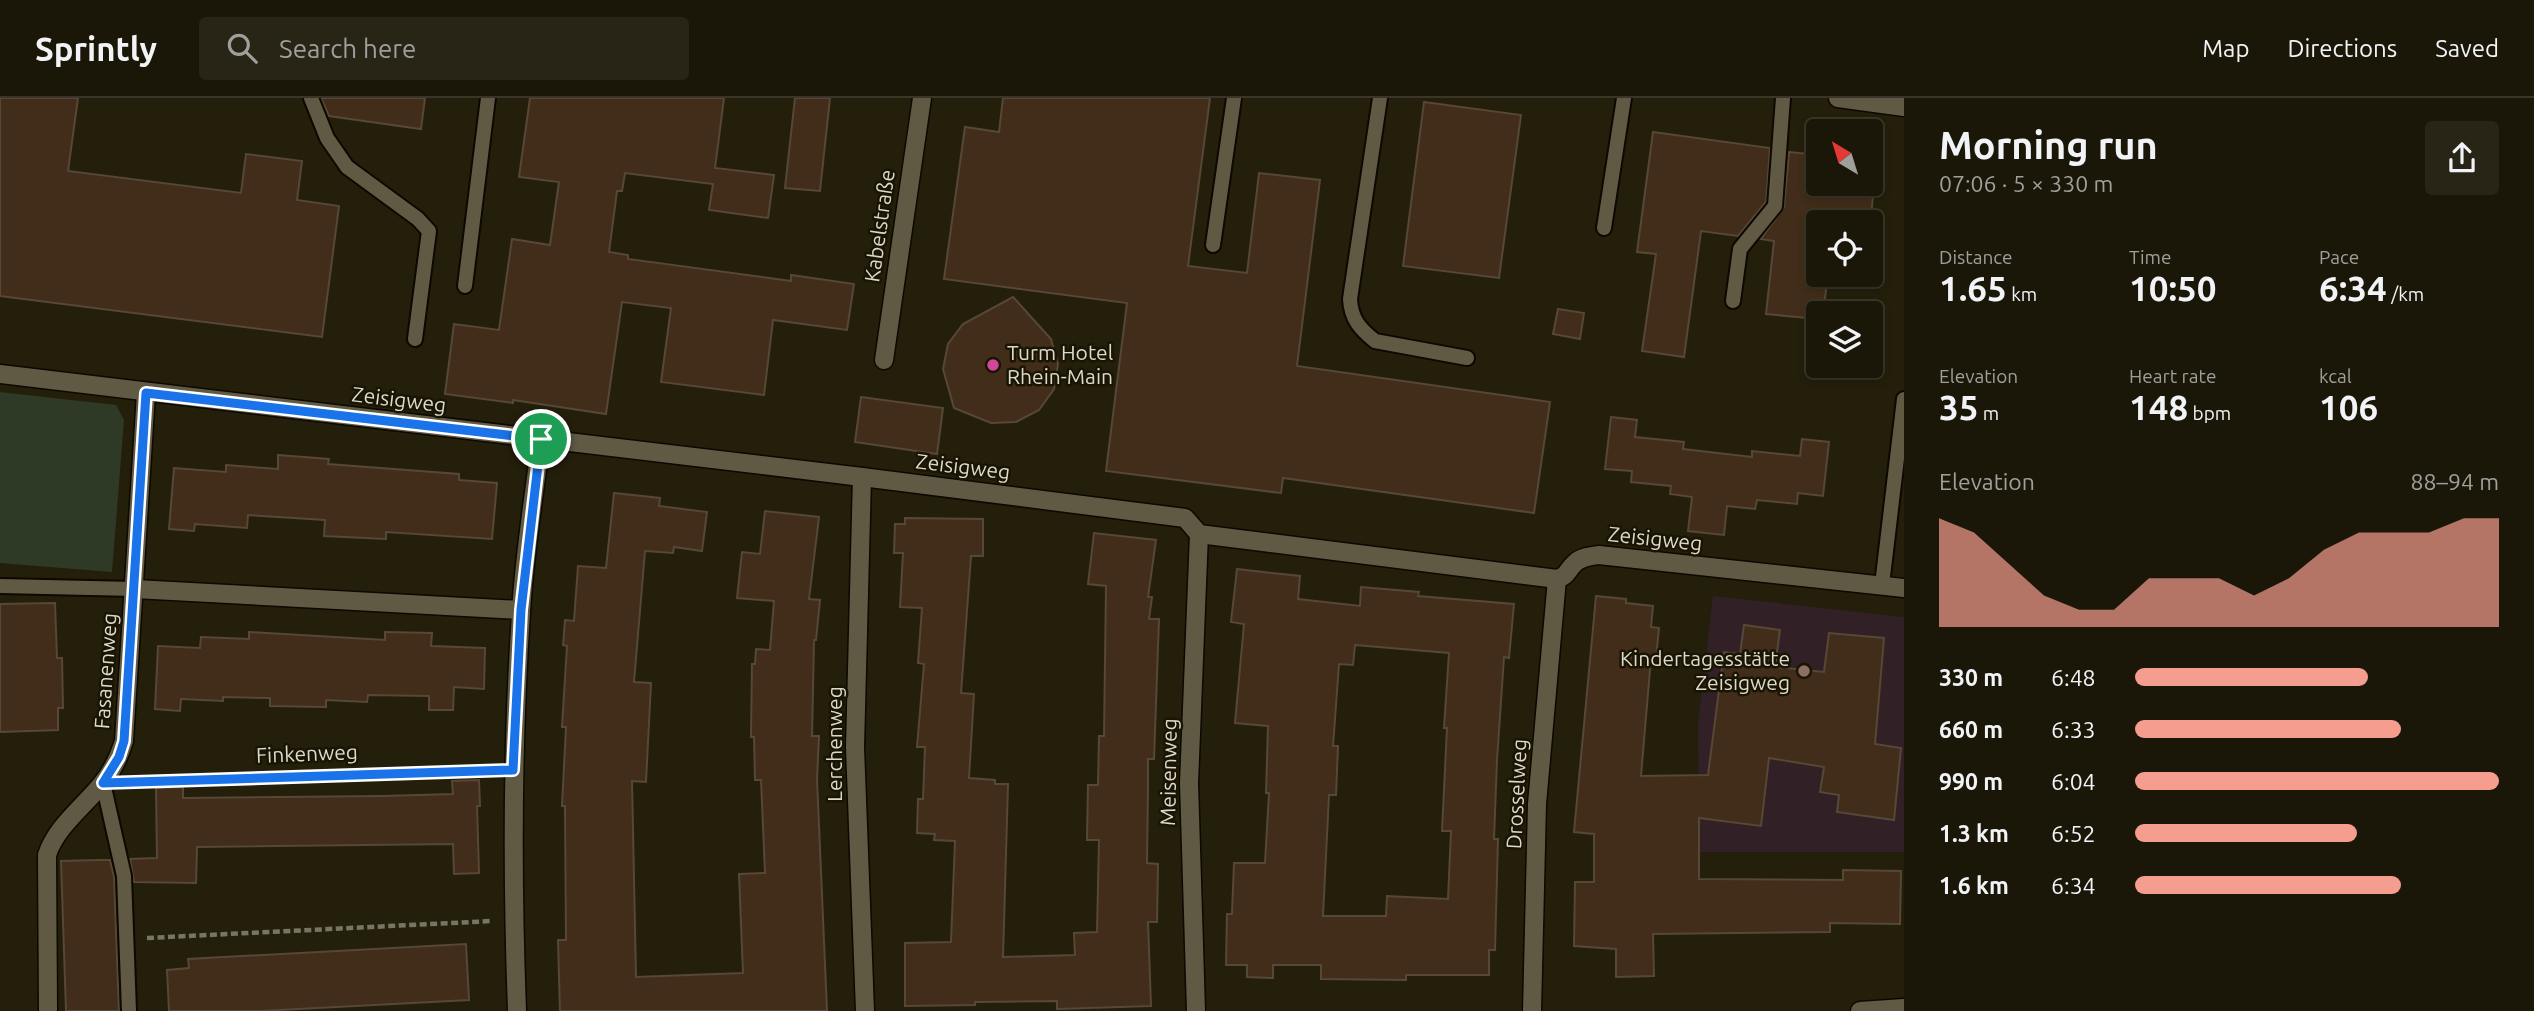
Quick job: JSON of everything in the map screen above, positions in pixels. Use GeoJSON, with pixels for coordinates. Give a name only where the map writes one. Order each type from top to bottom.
{"type":"FeatureCollection","features":[{"type":"Feature","properties":{"kind":"street","name":"Kabelstraße"},"geometry":{"type":"LineString","coordinates":[[884,360],[922,98]]}},
{"type":"Feature","properties":{"kind":"street"},"geometry":{"type":"LineString","coordinates":[[1838,98],[1904,107]]}},
{"type":"Feature","properties":{"kind":"street","name":"Zeisigweg"},"geometry":{"type":"LineString","coordinates":[[0,374],[1185,518],[1199,534],[1557,579],[1570,572],[1575,562],[1599,555],[1904,588]]}},
{"type":"Feature","properties":{"kind":"street","name":"Fasanenweg"},"geometry":{"type":"LineString","coordinates":[[48,1011],[47,855],[56,836],[103,783],[119,757],[124,741],[146,393]]}},
{"type":"Feature","properties":{"kind":"street"},"geometry":{"type":"LineString","coordinates":[[517,1011],[513,920],[513,770],[521,610],[541,439]]}},
{"type":"Feature","properties":{"kind":"street","name":"Lerchenweg"},"geometry":{"type":"LineString","coordinates":[[862,477],[855,747],[865,1011]]}},
{"type":"Feature","properties":{"kind":"street","name":"Meisenweg"},"geometry":{"type":"LineString","coordinates":[[1196,1011],[1189,783],[1199,534]]}},
{"type":"Feature","properties":{"kind":"street","name":"Drosselweg"},"geometry":{"type":"LineString","coordinates":[[1532,1011],[1537,804],[1557,579]]}},
{"type":"Feature","properties":{"kind":"street"},"geometry":{"type":"LineString","coordinates":[[135,589],[521,610]]}},
{"type":"Feature","properties":{"kind":"street"},"geometry":{"type":"LineString","coordinates":[[1860,1011],[1904,1008]]}},
{"type":"Feature","properties":{"kind":"lane"},"geometry":{"type":"LineString","coordinates":[[311,98],[327,138],[347,167],[418,219],[429,231],[415,339]]}},
{"type":"Feature","properties":{"kind":"lane"},"geometry":{"type":"LineString","coordinates":[[465,286],[488,98]]}},
{"type":"Feature","properties":{"kind":"lane"},"geometry":{"type":"LineString","coordinates":[[1213,245],[1234,98]]}},
{"type":"Feature","properties":{"kind":"lane"},"geometry":{"type":"LineString","coordinates":[[1380,98],[1350,313],[1363,332],[1375,341],[1466,358]]}},
{"type":"Feature","properties":{"kind":"lane"},"geometry":{"type":"LineString","coordinates":[[1604,228],[1624,98]]}},
{"type":"Feature","properties":{"kind":"lane"},"geometry":{"type":"LineString","coordinates":[[1733,301],[1740,249],[1775,206],[1783,98]]}},
{"type":"Feature","properties":{"kind":"lane"},"geometry":{"type":"LineString","coordinates":[[1882,585],[1904,398]]}},
{"type":"Feature","properties":{"kind":"lane"},"geometry":{"type":"LineString","coordinates":[[0,586],[135,589]]}},
{"type":"Feature","properties":{"kind":"lane"},"geometry":{"type":"LineString","coordinates":[[103,783],[124,876],[129,1011]]}},
{"type":"Feature","properties":{"kind":"path","name":"Finkenweg"},"geometry":{"type":"LineString","coordinates":[[103,783],[513,770]]}},
{"type":"Feature","properties":{"kind":"path"},"geometry":{"type":"LineString","coordinates":[[126,939],[513,920]]}},
{"type":"Feature","properties":{"kind":"shaded area","name":"Kindertagesstätte Zeisigweg"},"geometry":{"type":"Polygon","coordinates":[[[1713,596],[1904,617],[1904,852],[1699,852],[1698,724],[1713,596]]]}},
{"type":"Feature","properties":{"kind":"green space"},"geometry":{"type":"Polygon","coordinates":[[[0,392],[116,405],[124,420],[112,572],[0,563],[0,392]]]}},
{"type":"Feature","properties":{"kind":"building"},"geometry":{"type":"Polygon","coordinates":[[[0,98],[78,98],[68,171],[241,193],[246,154],[302,161],[297,200],[339,206],[322,337],[0,296],[0,98]]]}},
{"type":"Feature","properties":{"kind":"building"},"geometry":{"type":"Polygon","coordinates":[[[321,98],[425,98],[421,129],[329,116],[321,98]]]}},
{"type":"Feature","properties":{"kind":"building"},"geometry":{"type":"Polygon","coordinates":[[[530,98],[724,98],[715,168],[774,175],[768,218],[709,210],[713,184],[625,173],[622,191],[617,191],[609,252],[628,255],[628,259],[791,281],[791,275],[854,284],[847,330],[773,320],[764,395],[661,382],[671,308],[622,302],[606,414],[513,400],[513,403],[445,394],[454,324],[499,330],[512,239],[550,245],[559,182],[519,177],[530,98]]]}},
{"type":"Feature","properties":{"kind":"building"},"geometry":{"type":"Polygon","coordinates":[[[795,98],[830,98],[820,191],[785,188],[795,98]]]}},
{"type":"Feature","properties":{"kind":"building"},"geometry":{"type":"Polygon","coordinates":[[[1003,98],[1210,98],[1188,266],[1247,273],[1259,173],[1320,180],[1297,366],[1550,402],[1534,513],[1283,478],[1281,493],[1106,471],[1127,303],[944,279],[965,127],[999,132],[1003,98]]]}},
{"type":"Feature","properties":{"kind":"building"},"geometry":{"type":"Polygon","coordinates":[[[1424,102],[1521,115],[1499,278],[1403,266],[1424,102]]]}},
{"type":"Feature","properties":{"kind":"building"},"geometry":{"type":"Polygon","coordinates":[[[1653,132],[1770,148],[1766,202],[1738,236],[1701,231],[1684,357],[1642,351],[1656,254],[1637,252],[1653,132]]]}},
{"type":"Feature","properties":{"kind":"building"},"geometry":{"type":"Polygon","coordinates":[[[1789,152],[1806,154],[1806,196],[1873,196],[1872,210],[1806,210],[1806,287],[1826,287],[1825,301],[1806,301],[1806,318],[1766,314],[1774,241],[1761,239],[1784,207],[1789,152]]]}},
{"type":"Feature","properties":{"kind":"building"},"geometry":{"type":"Polygon","coordinates":[[[1013,297],[1051,339],[1058,364],[1054,389],[1039,410],[1016,422],[991,423],[954,408],[943,369],[948,344],[963,324],[1013,297]]]}},
{"type":"Feature","properties":{"kind":"building"},"geometry":{"type":"Polygon","coordinates":[[[1558,309],[1584,313],[1580,339],[1553,334],[1558,309]]]}},
{"type":"Feature","properties":{"kind":"building"},"geometry":{"type":"Polygon","coordinates":[[[861,397],[943,408],[937,454],[855,442],[861,397]]]}},
{"type":"Feature","properties":{"kind":"building"},"geometry":{"type":"Polygon","coordinates":[[[1611,417],[1637,420],[1635,437],[1684,442],[1683,449],[1752,457],[1752,451],[1800,456],[1802,439],[1829,442],[1823,496],[1798,493],[1797,504],[1757,500],[1755,509],[1727,506],[1724,535],[1688,531],[1692,497],[1670,494],[1671,486],[1631,482],[1632,471],[1605,469],[1611,417]]]}},
{"type":"Feature","properties":{"kind":"building"},"geometry":{"type":"Polygon","coordinates":[[[278,455],[329,459],[328,464],[459,474],[459,480],[497,483],[492,539],[386,532],[386,539],[324,536],[325,520],[248,515],[247,528],[195,524],[194,531],[169,529],[174,468],[226,472],[226,465],[278,469],[278,455]]]}},
{"type":"Feature","properties":{"kind":"building"},"geometry":{"type":"Polygon","coordinates":[[[614,493],[660,498],[659,506],[707,512],[702,551],[674,547],[673,553],[645,551],[634,682],[651,683],[646,782],[632,781],[636,977],[743,973],[739,874],[765,873],[761,780],[755,780],[754,737],[751,737],[752,664],[755,664],[756,649],[770,650],[774,601],[737,598],[742,552],[760,554],[765,511],[819,517],[809,599],[820,600],[814,640],[812,736],[819,736],[817,779],[827,1011],[560,1011],[558,940],[566,940],[565,806],[562,806],[566,727],[562,727],[567,646],[563,645],[565,620],[574,621],[578,566],[606,568],[614,493]]]}},
{"type":"Feature","properties":{"kind":"building"},"geometry":{"type":"Polygon","coordinates":[[[905,518],[983,519],[983,556],[971,556],[961,693],[974,694],[969,778],[1008,784],[1003,957],[1075,955],[1074,933],[1097,932],[1099,840],[1087,840],[1088,785],[1098,785],[1099,736],[1104,736],[1106,586],[1088,584],[1094,533],[1156,540],[1148,597],[1152,597],[1149,619],[1159,619],[1154,759],[1148,759],[1147,863],[1158,864],[1157,922],[1148,922],[1151,1006],[1057,1009],[1057,1001],[905,1006],[905,943],[951,942],[955,841],[934,840],[935,834],[917,833],[918,799],[923,799],[925,747],[917,747],[924,664],[918,663],[922,608],[900,607],[903,553],[894,553],[895,524],[905,524],[905,518]]]}},
{"type":"Feature","properties":{"kind":"building"},"geometry":{"type":"Polygon","coordinates":[[[1237,569],[1300,576],[1298,599],[1360,606],[1361,587],[1419,592],[1418,596],[1514,604],[1509,658],[1504,657],[1497,760],[1494,839],[1498,839],[1495,950],[1489,950],[1489,975],[1406,975],[1406,980],[1321,979],[1321,965],[1273,965],[1273,978],[1247,977],[1247,965],[1226,965],[1227,914],[1232,914],[1234,863],[1265,863],[1269,793],[1266,793],[1268,726],[1235,723],[1244,624],[1231,622],[1237,569]],[[1355,645],[1353,665],[1339,664],[1333,746],[1338,746],[1336,795],[1329,795],[1323,916],[1386,916],[1387,896],[1448,899],[1451,831],[1442,831],[1449,653],[1355,645]]]}},
{"type":"Feature","properties":{"kind":"building"},"geometry":{"type":"Polygon","coordinates":[[[1596,596],[1626,599],[1626,603],[1653,606],[1651,627],[1659,628],[1656,658],[1651,658],[1641,776],[1708,775],[1724,652],[1740,654],[1744,625],[1780,630],[1775,667],[1824,672],[1829,633],[1884,638],[1875,744],[1901,748],[1894,820],[1837,812],[1839,795],[1820,792],[1824,767],[1769,758],[1761,826],[1699,818],[1699,879],[1843,880],[1843,870],[1901,871],[1900,924],[1830,923],[1830,932],[1653,934],[1654,976],[1616,977],[1616,949],[1574,946],[1575,882],[1594,882],[1594,834],[1574,832],[1596,596]]]}},
{"type":"Feature","properties":{"kind":"building"},"geometry":{"type":"Polygon","coordinates":[[[55,603],[57,658],[62,658],[63,708],[58,708],[58,730],[0,732],[0,604],[55,603]]]}},
{"type":"Feature","properties":{"kind":"building"},"geometry":{"type":"Polygon","coordinates":[[[249,632],[385,640],[385,632],[432,633],[431,646],[485,648],[484,689],[454,687],[453,710],[429,710],[429,696],[368,695],[367,702],[326,700],[326,707],[270,706],[270,698],[223,697],[223,701],[181,699],[180,711],[155,709],[158,646],[200,648],[201,637],[249,639],[249,632]]]}},
{"type":"Feature","properties":{"kind":"building"},"geometry":{"type":"Polygon","coordinates":[[[479,780],[479,873],[454,874],[453,844],[197,847],[196,883],[134,882],[130,859],[157,858],[156,788],[183,787],[183,798],[383,796],[453,794],[452,781],[479,780]]]}},
{"type":"Feature","properties":{"kind":"building"},"geometry":{"type":"Polygon","coordinates":[[[110,860],[114,877],[119,1011],[66,1011],[61,861],[110,860]]]}},
{"type":"Feature","properties":{"kind":"building"},"geometry":{"type":"Polygon","coordinates":[[[466,944],[469,1000],[260,1011],[169,1011],[167,970],[189,968],[188,959],[466,944]]]}},
{"type":"Feature","properties":{"kind":"place","name":"Turm Hotel Rhein-Main"},"geometry":{"type":"Point","coordinates":[993,365]}},
{"type":"Feature","properties":{"kind":"place","name":"Kindertagesstätte Zeisigweg"},"geometry":{"type":"Point","coordinates":[1804,671]}},
{"type":"Feature","properties":{"kind":"route"},"geometry":{"type":"LineString","coordinates":[[146,393],[541,439],[521,610],[513,770],[103,783],[119,757],[124,741],[146,393]]}}]}
